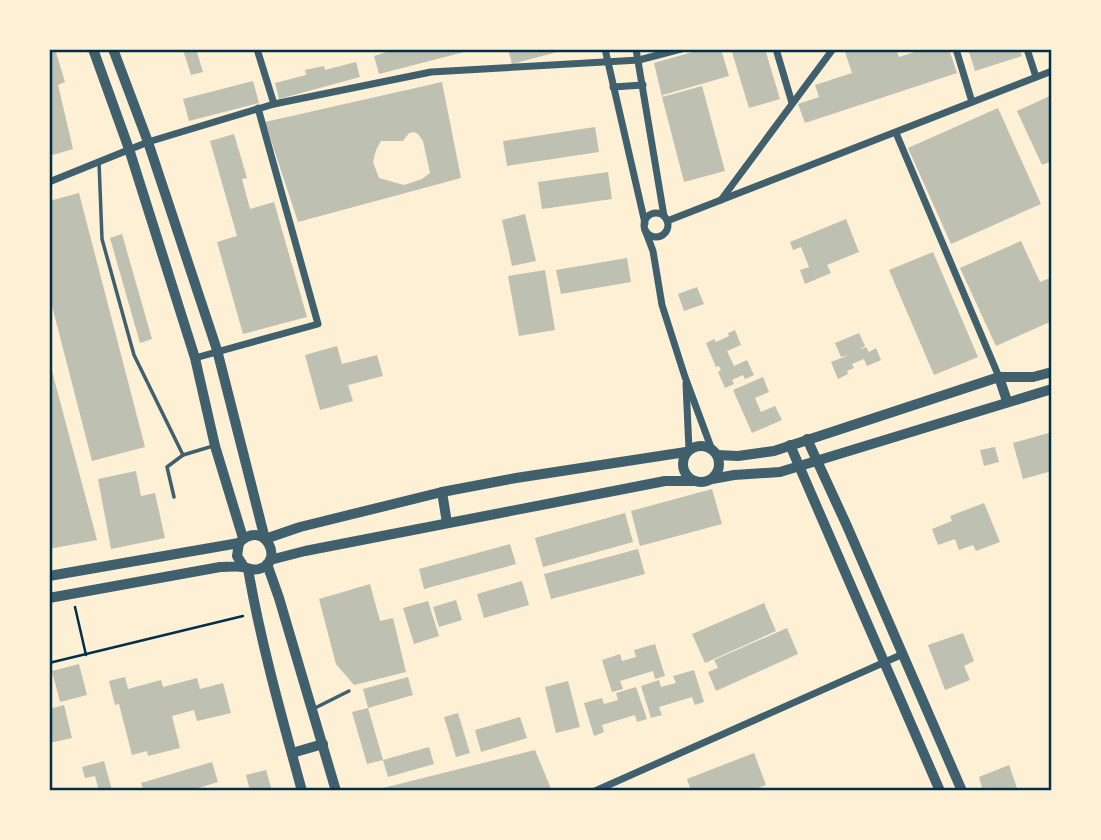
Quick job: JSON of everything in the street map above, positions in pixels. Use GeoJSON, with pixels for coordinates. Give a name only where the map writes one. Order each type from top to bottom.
{"type":"FeatureCollection","features":[{"type":"Feature","properties":{"kind":"street"},"geometry":{"type":"LineString","coordinates":[[93,49],[129,149],[195,358],[215,446],[241,540],[237,556],[246,568],[302,791]]}},
{"type":"Feature","properties":{"kind":"street"},"geometry":{"type":"LineString","coordinates":[[113,49],[148,142],[218,350],[265,539],[271,549],[268,562],[336,791]]}},
{"type":"Feature","properties":{"kind":"street"},"geometry":{"type":"LineString","coordinates":[[257,49],[274,104]]}},
{"type":"Feature","properties":{"kind":"street"},"geometry":{"type":"LineString","coordinates":[[605,49],[645,227],[653,251],[662,305],[719,468],[712,479]]}},
{"type":"Feature","properties":{"kind":"street"},"geometry":{"type":"LineString","coordinates":[[636,49],[668,227],[653,251]]}},
{"type":"Feature","properties":{"kind":"street"},"geometry":{"type":"LineString","coordinates":[[49,182],[148,142],[274,104],[431,72],[639,60],[681,49]]}},
{"type":"Feature","properties":{"kind":"street"},"geometry":{"type":"LineString","coordinates":[[776,49],[792,103]]}},
{"type":"Feature","properties":{"kind":"street"},"geometry":{"type":"LineString","coordinates":[[721,200],[833,49]]}},
{"type":"Feature","properties":{"kind":"street"},"geometry":{"type":"LineString","coordinates":[[956,49],[972,102]]}},
{"type":"Feature","properties":{"kind":"street"},"geometry":{"type":"LineString","coordinates":[[1027,49],[1036,77]]}},
{"type":"Feature","properties":{"kind":"street"},"geometry":{"type":"LineString","coordinates":[[666,219],[1052,71]]}},
{"type":"Feature","properties":{"kind":"street"},"geometry":{"type":"LineString","coordinates":[[613,87],[643,85]]}},
{"type":"Feature","properties":{"kind":"street"},"geometry":{"type":"LineString","coordinates":[[195,358],[318,324],[258,108]]}},
{"type":"Feature","properties":{"kind":"street"},"geometry":{"type":"LineString","coordinates":[[896,133],[1007,401]]}},
{"type":"Feature","properties":{"kind":"street"},"geometry":{"type":"LineString","coordinates":[[666,219],[652,214],[647,218],[645,227],[649,235],[655,237],[666,233]]}},
{"type":"Feature","properties":{"kind":"street"},"geometry":{"type":"LineString","coordinates":[[49,576],[241,540],[254,535],[265,539],[300,527],[442,492],[688,451],[701,446],[715,452],[738,456],[774,451],[999,377],[1034,377],[1052,372]]}},
{"type":"Feature","properties":{"kind":"street"},"geometry":{"type":"LineString","coordinates":[[685,376],[688,451],[682,463],[685,474],[694,481]]}},
{"type":"Feature","properties":{"kind":"street"},"geometry":{"type":"LineString","coordinates":[[49,598],[220,568],[256,570],[268,562],[305,551],[665,481],[706,482],[734,475],[780,472],[1052,389]]}},
{"type":"Feature","properties":{"kind":"street"},"geometry":{"type":"LineString","coordinates":[[807,439],[962,791]]}},
{"type":"Feature","properties":{"kind":"street"},"geometry":{"type":"LineString","coordinates":[[790,446],[940,791]]}},
{"type":"Feature","properties":{"kind":"street"},"geometry":{"type":"LineString","coordinates":[[442,492],[447,523]]}},
{"type":"Feature","properties":{"kind":"street"},"geometry":{"type":"LineString","coordinates":[[595,791],[903,654]]}},
{"type":"Feature","properties":{"kind":"street"},"geometry":{"type":"LineString","coordinates":[[908,718],[927,709]]}},
{"type":"Feature","properties":{"kind":"street"},"geometry":{"type":"LineString","coordinates":[[292,753],[323,744]]}},
{"type":"Feature","properties":{"kind":"lane"},"geometry":{"type":"LineString","coordinates":[[99,162],[102,239],[134,355],[183,455]]}},
{"type":"Feature","properties":{"kind":"lane"},"geometry":{"type":"LineString","coordinates":[[174,497],[167,467],[183,455],[215,446]]}},
{"type":"Feature","properties":{"kind":"lane"},"geometry":{"type":"LineString","coordinates":[[313,709],[349,691]]}},
{"type":"Feature","properties":{"kind":"path"},"geometry":{"type":"LineString","coordinates":[[71,594],[86,655]]}},
{"type":"Feature","properties":{"kind":"path"},"geometry":{"type":"LineString","coordinates":[[49,663],[256,613]]}},
{"type":"Feature","properties":{"kind":"building"},"geometry":{"type":"Polygon","coordinates":[[[49,49],[55,49],[65,82],[58,85],[73,149],[49,156],[49,49]]]}},
{"type":"Feature","properties":{"kind":"building"},"geometry":{"type":"Polygon","coordinates":[[[196,49],[203,72],[191,75],[183,50],[196,49]]]}},
{"type":"Feature","properties":{"kind":"building"},"geometry":{"type":"Polygon","coordinates":[[[393,49],[472,50],[379,74],[374,56],[393,49]]]}},
{"type":"Feature","properties":{"kind":"building"},"geometry":{"type":"Polygon","coordinates":[[[508,49],[565,49],[565,50],[512,64],[508,49]]]}},
{"type":"Feature","properties":{"kind":"building"},"geometry":{"type":"Polygon","coordinates":[[[703,49],[721,49],[729,76],[662,97],[654,63],[703,49]]]}},
{"type":"Feature","properties":{"kind":"building"},"geometry":{"type":"Polygon","coordinates":[[[731,49],[765,49],[780,99],[749,108],[731,49]]]}},
{"type":"Feature","properties":{"kind":"building"},"geometry":{"type":"Polygon","coordinates":[[[854,49],[896,49],[899,57],[924,49],[949,49],[957,73],[805,123],[798,104],[819,97],[815,85],[852,73],[845,52],[854,49]]]}},
{"type":"Feature","properties":{"kind":"building"},"geometry":{"type":"Polygon","coordinates":[[[968,49],[1019,49],[1022,56],[975,71],[968,49]]]}},
{"type":"Feature","properties":{"kind":"building"},"geometry":{"type":"Polygon","coordinates":[[[356,62],[360,77],[279,99],[275,83],[306,75],[305,70],[324,66],[325,70],[356,62]]]}},
{"type":"Feature","properties":{"kind":"building"},"geometry":{"type":"Polygon","coordinates":[[[253,81],[259,103],[189,121],[183,99],[253,81]]]}},
{"type":"Feature","properties":{"kind":"building"},"geometry":{"type":"Polygon","coordinates":[[[442,82],[461,178],[298,222],[265,122],[442,82]],[[409,133],[403,141],[381,141],[373,162],[379,178],[404,185],[430,173],[423,141],[418,134],[409,133]]]}},
{"type":"Feature","properties":{"kind":"building"},"geometry":{"type":"Polygon","coordinates":[[[702,86],[725,171],[684,182],[662,97],[702,86]]]}},
{"type":"Feature","properties":{"kind":"building"},"geometry":{"type":"Polygon","coordinates":[[[1052,95],[1052,161],[1042,165],[1017,111],[1052,95]]]}},
{"type":"Feature","properties":{"kind":"building"},"geometry":{"type":"Polygon","coordinates":[[[998,108],[1041,204],[951,244],[908,148],[998,108]]]}},
{"type":"Feature","properties":{"kind":"building"},"geometry":{"type":"Polygon","coordinates":[[[595,127],[599,152],[507,166],[503,141],[595,127]]]}},
{"type":"Feature","properties":{"kind":"building"},"geometry":{"type":"Polygon","coordinates":[[[234,134],[247,178],[242,179],[250,209],[274,202],[307,317],[243,334],[217,242],[237,236],[210,141],[234,134]]]}},
{"type":"Feature","properties":{"kind":"building"},"geometry":{"type":"Polygon","coordinates":[[[608,172],[612,199],[542,209],[538,182],[608,172]]]}},
{"type":"Feature","properties":{"kind":"building"},"geometry":{"type":"Polygon","coordinates":[[[79,193],[145,447],[92,461],[49,302],[49,201],[79,193]]]}},
{"type":"Feature","properties":{"kind":"building"},"geometry":{"type":"Polygon","coordinates":[[[525,214],[536,261],[512,266],[502,220],[525,214]]]}},
{"type":"Feature","properties":{"kind":"building"},"geometry":{"type":"Polygon","coordinates":[[[846,219],[859,252],[827,265],[831,273],[805,284],[800,270],[809,267],[801,247],[793,250],[790,242],[846,219]]]}},
{"type":"Feature","properties":{"kind":"building"},"geometry":{"type":"Polygon","coordinates":[[[122,234],[152,339],[140,343],[110,238],[122,234]]]}},
{"type":"Feature","properties":{"kind":"building"},"geometry":{"type":"Polygon","coordinates":[[[1021,241],[1040,282],[1052,277],[1052,321],[996,346],[960,268],[1021,241]]]}},
{"type":"Feature","properties":{"kind":"building"},"geometry":{"type":"Polygon","coordinates":[[[933,252],[978,357],[934,375],[889,270],[933,252]]]}},
{"type":"Feature","properties":{"kind":"building"},"geometry":{"type":"Polygon","coordinates":[[[627,258],[631,282],[561,294],[556,270],[627,258]]]}},
{"type":"Feature","properties":{"kind":"building"},"geometry":{"type":"Polygon","coordinates":[[[545,270],[555,330],[519,336],[508,276],[545,270]]]}},
{"type":"Feature","properties":{"kind":"building"},"geometry":{"type":"Polygon","coordinates":[[[697,287],[704,304],[684,311],[678,294],[697,287]]]}},
{"type":"Feature","properties":{"kind":"building"},"geometry":{"type":"Polygon","coordinates":[[[735,330],[741,345],[727,351],[734,366],[747,360],[754,375],[745,379],[743,375],[732,380],[734,384],[725,388],[718,372],[721,370],[719,366],[716,367],[706,343],[714,339],[716,342],[735,330]]]}},
{"type":"Feature","properties":{"kind":"building"},"geometry":{"type":"Polygon","coordinates":[[[859,333],[865,346],[859,350],[866,347],[869,352],[876,348],[881,360],[867,366],[864,359],[852,364],[854,368],[838,379],[831,362],[849,355],[841,357],[835,343],[859,333]]]}},
{"type":"Feature","properties":{"kind":"building"},"geometry":{"type":"Polygon","coordinates":[[[337,346],[342,364],[377,355],[383,376],[348,385],[353,401],[320,410],[305,355],[337,346]]]}},
{"type":"Feature","properties":{"kind":"building"},"geometry":{"type":"Polygon","coordinates":[[[49,360],[97,540],[49,549],[49,360]]]}},
{"type":"Feature","properties":{"kind":"building"},"geometry":{"type":"Polygon","coordinates":[[[763,377],[769,392],[755,398],[761,412],[775,406],[782,420],[752,433],[733,390],[763,377]]]}},
{"type":"Feature","properties":{"kind":"building"},"geometry":{"type":"Polygon","coordinates":[[[1052,432],[1052,471],[1023,479],[1013,443],[1052,432]]]}},
{"type":"Feature","properties":{"kind":"building"},"geometry":{"type":"Polygon","coordinates":[[[995,447],[999,462],[984,466],[980,450],[995,447]]]}},
{"type":"Feature","properties":{"kind":"building"},"geometry":{"type":"Polygon","coordinates":[[[136,471],[141,496],[155,493],[165,538],[111,549],[98,479],[136,471]]]}},
{"type":"Feature","properties":{"kind":"building"},"geometry":{"type":"Polygon","coordinates":[[[712,489],[722,524],[640,546],[631,511],[712,489]]]}},
{"type":"Feature","properties":{"kind":"building"},"geometry":{"type":"Polygon","coordinates":[[[984,503],[1000,542],[976,551],[973,545],[959,550],[955,539],[938,545],[932,529],[952,521],[950,516],[984,503]]]}},
{"type":"Feature","properties":{"kind":"building"},"geometry":{"type":"Polygon","coordinates":[[[625,513],[633,542],[543,567],[535,538],[625,513]]]}},
{"type":"Feature","properties":{"kind":"building"},"geometry":{"type":"Polygon","coordinates":[[[510,544],[516,564],[424,589],[419,569],[510,544]]]}},
{"type":"Feature","properties":{"kind":"building"},"geometry":{"type":"Polygon","coordinates":[[[638,549],[645,574],[551,599],[544,574],[638,549]]]}},
{"type":"Feature","properties":{"kind":"building"},"geometry":{"type":"Polygon","coordinates":[[[522,581],[529,605],[484,618],[477,594],[522,581]]]}},
{"type":"Feature","properties":{"kind":"building"},"geometry":{"type":"Polygon","coordinates":[[[370,584],[380,621],[393,618],[406,672],[354,685],[336,664],[319,599],[370,584]]]}},
{"type":"Feature","properties":{"kind":"building"},"geometry":{"type":"Polygon","coordinates":[[[456,600],[462,620],[439,627],[433,607],[456,600]]]}},
{"type":"Feature","properties":{"kind":"building"},"geometry":{"type":"Polygon","coordinates":[[[428,601],[439,636],[414,644],[403,608],[428,601]]]}},
{"type":"Feature","properties":{"kind":"building"},"geometry":{"type":"Polygon","coordinates":[[[764,603],[776,631],[705,663],[692,634],[764,603]]]}},
{"type":"Feature","properties":{"kind":"building"},"geometry":{"type":"Polygon","coordinates":[[[787,628],[798,654],[716,691],[708,672],[718,668],[714,660],[787,628]]]}},
{"type":"Feature","properties":{"kind":"building"},"geometry":{"type":"Polygon","coordinates":[[[963,633],[974,661],[964,666],[970,680],[945,690],[928,645],[963,633]]]}},
{"type":"Feature","properties":{"kind":"building"},"geometry":{"type":"Polygon","coordinates":[[[655,644],[665,676],[655,679],[653,671],[620,681],[623,689],[612,692],[602,660],[620,654],[622,661],[636,657],[634,650],[655,644]]]}},
{"type":"Feature","properties":{"kind":"building"},"geometry":{"type":"Polygon","coordinates":[[[79,664],[87,695],[60,702],[52,671],[79,664]]]}},
{"type":"Feature","properties":{"kind":"building"},"geometry":{"type":"Polygon","coordinates":[[[694,670],[704,702],[695,705],[692,697],[659,707],[662,715],[651,718],[641,686],[659,680],[661,687],[676,683],[673,676],[694,670]]]}},
{"type":"Feature","properties":{"kind":"building"},"geometry":{"type":"Polygon","coordinates":[[[125,677],[128,689],[161,680],[163,687],[197,678],[200,689],[223,683],[231,713],[197,721],[194,710],[172,716],[180,748],[148,756],[147,751],[132,755],[119,704],[115,705],[109,681],[125,677]]]}},
{"type":"Feature","properties":{"kind":"building"},"geometry":{"type":"Polygon","coordinates":[[[408,677],[413,695],[368,708],[363,689],[408,677]]]}},
{"type":"Feature","properties":{"kind":"building"},"geometry":{"type":"Polygon","coordinates":[[[568,681],[580,727],[556,733],[545,687],[568,681]]]}},
{"type":"Feature","properties":{"kind":"building"},"geometry":{"type":"Polygon","coordinates":[[[636,687],[647,719],[637,722],[635,715],[602,725],[604,732],[594,736],[584,703],[602,698],[604,704],[618,700],[616,693],[636,687]]]}},
{"type":"Feature","properties":{"kind":"building"},"geometry":{"type":"Polygon","coordinates":[[[64,705],[72,738],[49,743],[49,709],[64,705]]]}},
{"type":"Feature","properties":{"kind":"building"},"geometry":{"type":"Polygon","coordinates":[[[368,708],[383,760],[367,764],[352,712],[368,708]]]}},
{"type":"Feature","properties":{"kind":"building"},"geometry":{"type":"Polygon","coordinates":[[[458,713],[470,753],[456,757],[444,717],[458,713]]]}},
{"type":"Feature","properties":{"kind":"building"},"geometry":{"type":"Polygon","coordinates":[[[520,717],[527,738],[481,752],[475,730],[520,717]]]}},
{"type":"Feature","properties":{"kind":"building"},"geometry":{"type":"Polygon","coordinates":[[[429,747],[434,764],[388,777],[383,760],[429,747]]]}},
{"type":"Feature","properties":{"kind":"building"},"geometry":{"type":"Polygon","coordinates":[[[535,750],[552,791],[375,791],[375,790],[535,750]]]}},
{"type":"Feature","properties":{"kind":"building"},"geometry":{"type":"Polygon","coordinates":[[[754,753],[766,785],[750,791],[691,791],[687,779],[754,753]]]}},
{"type":"Feature","properties":{"kind":"building"},"geometry":{"type":"Polygon","coordinates":[[[104,761],[112,790],[99,791],[95,776],[85,778],[82,767],[104,761]]]}},
{"type":"Feature","properties":{"kind":"building"},"geometry":{"type":"Polygon","coordinates":[[[212,762],[218,782],[189,791],[144,791],[141,783],[212,762]]]}},
{"type":"Feature","properties":{"kind":"building"},"geometry":{"type":"Polygon","coordinates":[[[1009,765],[1018,791],[983,791],[979,777],[1009,765]]]}},
{"type":"Feature","properties":{"kind":"building"},"geometry":{"type":"Polygon","coordinates":[[[266,770],[272,791],[250,791],[246,775],[266,770]]]}}]}
